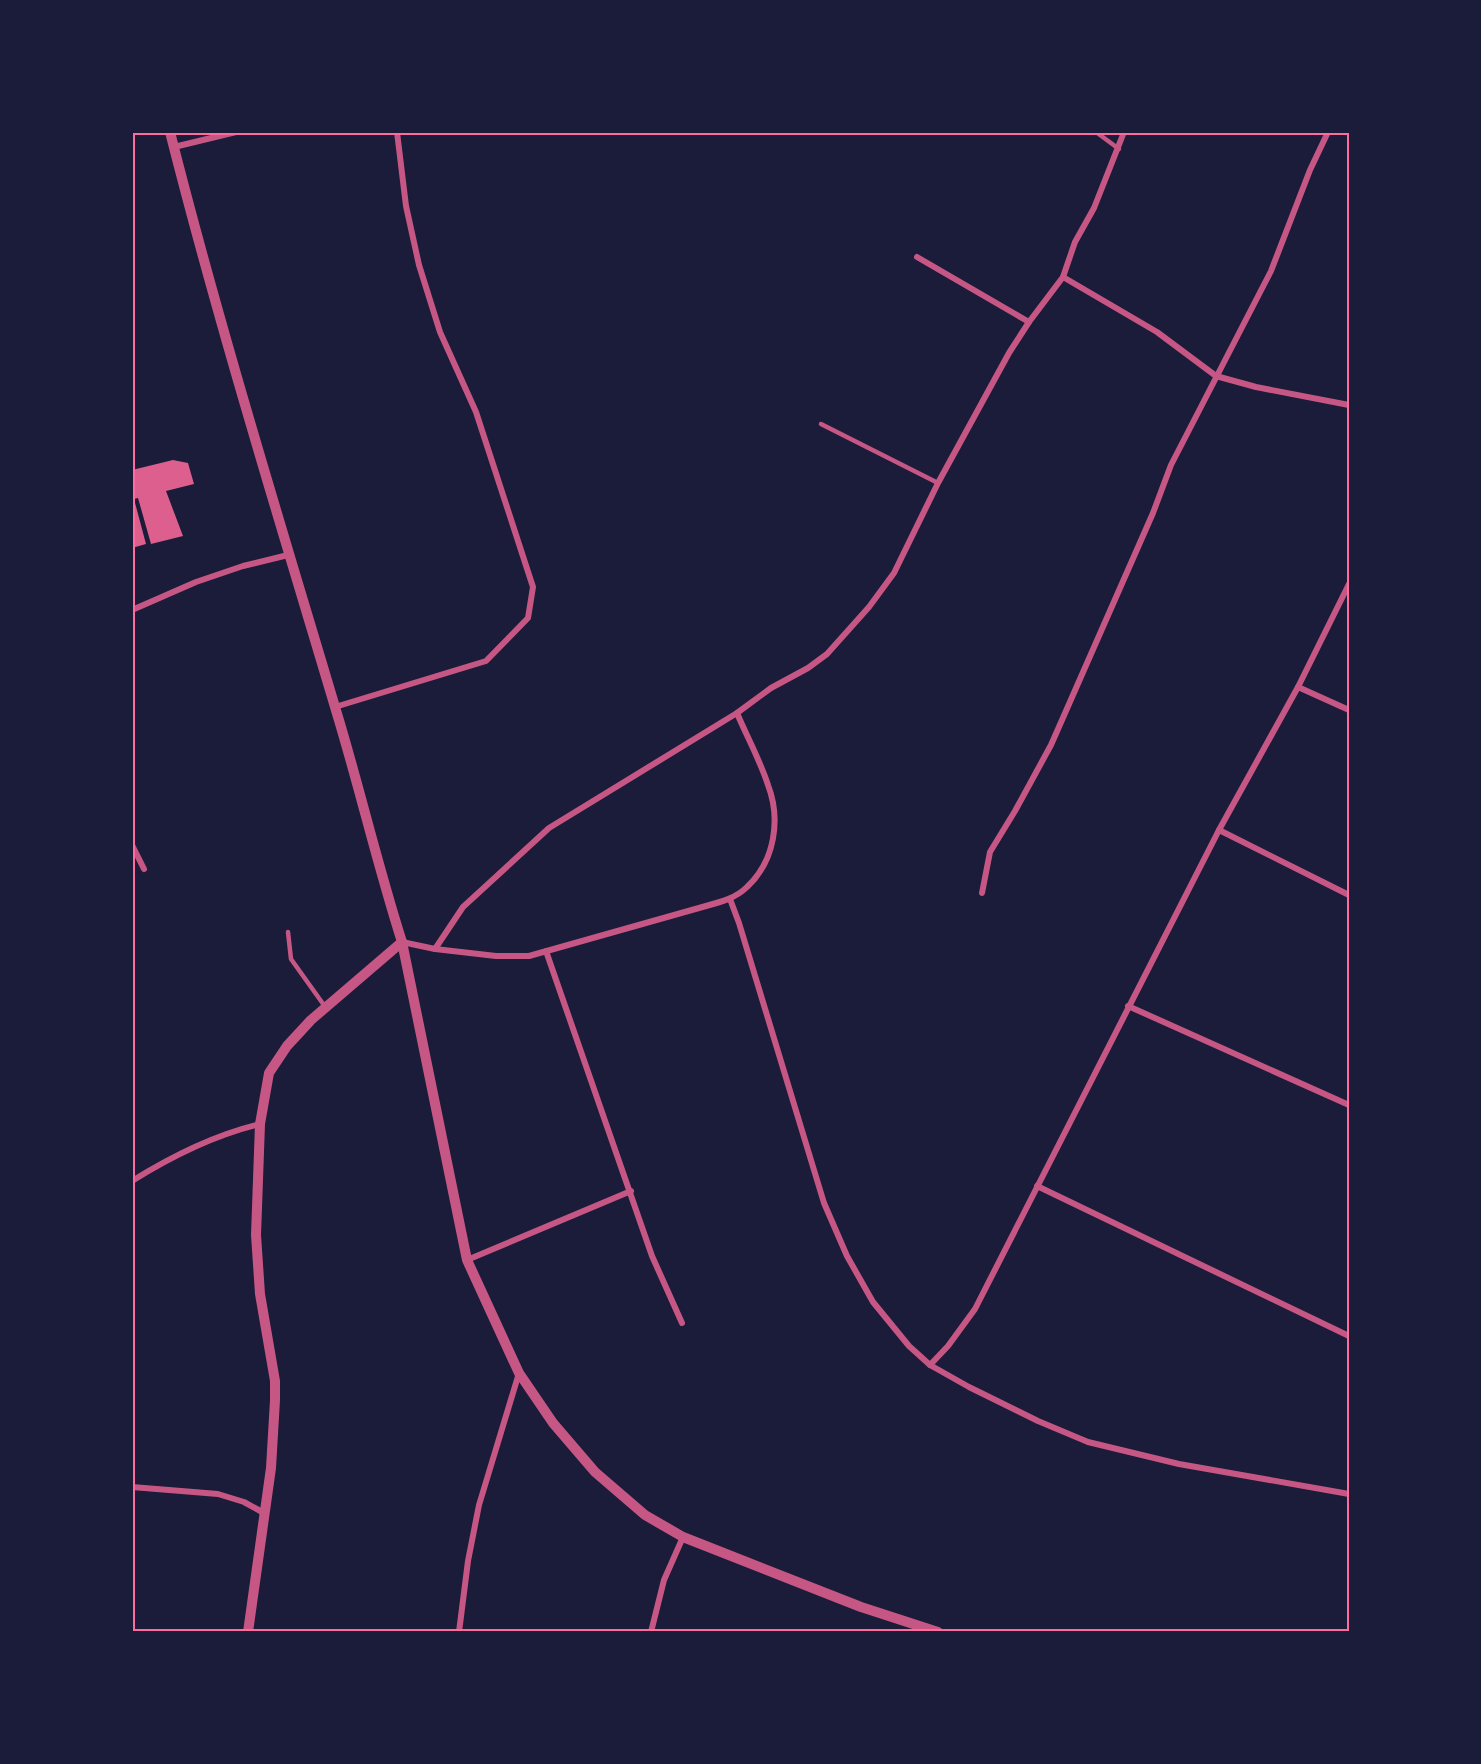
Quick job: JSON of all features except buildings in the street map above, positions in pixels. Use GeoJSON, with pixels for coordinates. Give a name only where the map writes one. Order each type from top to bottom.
{"type":"FeatureCollection","features":[{"type":"Feature","properties":{"kind":"street"},"geometry":{"type":"LineString","coordinates":[[170,132],[288,555],[335,707],[402,942],[467,1260],[519,1372],[553,1424],[595,1472],[645,1515],[683,1537],[861,1607],[938,1632]]}},
{"type":"Feature","properties":{"kind":"street"},"geometry":{"type":"LineString","coordinates":[[174,147],[236,132]]}},
{"type":"Feature","properties":{"kind":"street"},"geometry":{"type":"LineString","coordinates":[[335,707],[486,661],[528,618],[533,586],[476,412],[440,332],[420,265],[406,206],[397,132]]}},
{"type":"Feature","properties":{"kind":"street"},"geometry":{"type":"LineString","coordinates":[[435,949],[463,907],[549,828],[737,713],[771,688],[808,668],[827,654],[869,608],[894,573],[938,483],[1009,353],[1063,277],[1075,242],[1094,208],[1124,132]]}},
{"type":"Feature","properties":{"kind":"street"},"geometry":{"type":"LineString","coordinates":[[982,893],[990,852],[1015,812],[1051,744],[1153,513],[1171,465],[1271,272],[1310,170],[1328,132]]}},
{"type":"Feature","properties":{"kind":"street"},"geometry":{"type":"LineString","coordinates":[[917,257],[1029,322]]}},
{"type":"Feature","properties":{"kind":"street"},"geometry":{"type":"LineString","coordinates":[[1063,277],[1157,332],[1216,376],[1256,387],[1349,405]]}},
{"type":"Feature","properties":{"kind":"street"},"geometry":{"type":"LineString","coordinates":[[132,610],[196,582],[243,566],[288,555]]}},
{"type":"Feature","properties":{"kind":"street"},"geometry":{"type":"LineString","coordinates":[[930,1365],[948,1346],[975,1309],[1128,1006],[1219,830],[1298,687],[1349,584]]}},
{"type":"Feature","properties":{"kind":"street"},"geometry":{"type":"LineString","coordinates":[[1298,687],[1349,710]]}},
{"type":"Feature","properties":{"kind":"street"},"geometry":{"type":"LineString","coordinates":[[402,942],[435,949],[516,957],[546,951],[730,899],[747,888],[761,871],[771,849],[776,822],[769,786],[737,713]]}},
{"type":"Feature","properties":{"kind":"street"},"geometry":{"type":"LineString","coordinates":[[1219,830],[1349,895]]}},
{"type":"Feature","properties":{"kind":"street"},"geometry":{"type":"LineString","coordinates":[[132,845],[144,869]]}},
{"type":"Feature","properties":{"kind":"street"},"geometry":{"type":"LineString","coordinates":[[730,899],[740,924],[824,1203],[847,1256],[873,1302],[909,1346],[930,1365],[995,1401],[1088,1443],[1179,1464],[1349,1494]]}},
{"type":"Feature","properties":{"kind":"street"},"geometry":{"type":"LineString","coordinates":[[249,1632],[270,1468],[275,1381],[260,1294],[256,1234],[260,1124],[269,1073],[287,1046],[311,1020],[402,942]]}},
{"type":"Feature","properties":{"kind":"street"},"geometry":{"type":"LineString","coordinates":[[546,951],[652,1256],[682,1323]]}},
{"type":"Feature","properties":{"kind":"street"},"geometry":{"type":"LineString","coordinates":[[1128,1006],[1349,1105]]}},
{"type":"Feature","properties":{"kind":"street"},"geometry":{"type":"LineString","coordinates":[[132,1181],[197,1145],[235,1130],[260,1124]]}},
{"type":"Feature","properties":{"kind":"street"},"geometry":{"type":"LineString","coordinates":[[1037,1186],[1349,1336]]}},
{"type":"Feature","properties":{"kind":"street"},"geometry":{"type":"LineString","coordinates":[[467,1260],[631,1191]]}},
{"type":"Feature","properties":{"kind":"street"},"geometry":{"type":"LineString","coordinates":[[459,1632],[468,1560],[479,1505],[519,1372]]}},
{"type":"Feature","properties":{"kind":"street"},"geometry":{"type":"LineString","coordinates":[[132,1487],[218,1494],[244,1502],[264,1512]]}},
{"type":"Feature","properties":{"kind":"street"},"geometry":{"type":"LineString","coordinates":[[651,1632],[664,1580],[683,1537]]}},
{"type":"Feature","properties":{"kind":"lane"},"geometry":{"type":"LineString","coordinates":[[1096,132],[1119,149]]}},
{"type":"Feature","properties":{"kind":"lane"},"geometry":{"type":"LineString","coordinates":[[821,424],[938,483]]}},
{"type":"Feature","properties":{"kind":"lane"},"geometry":{"type":"LineString","coordinates":[[288,933],[291,959],[326,1008]]}}]}
